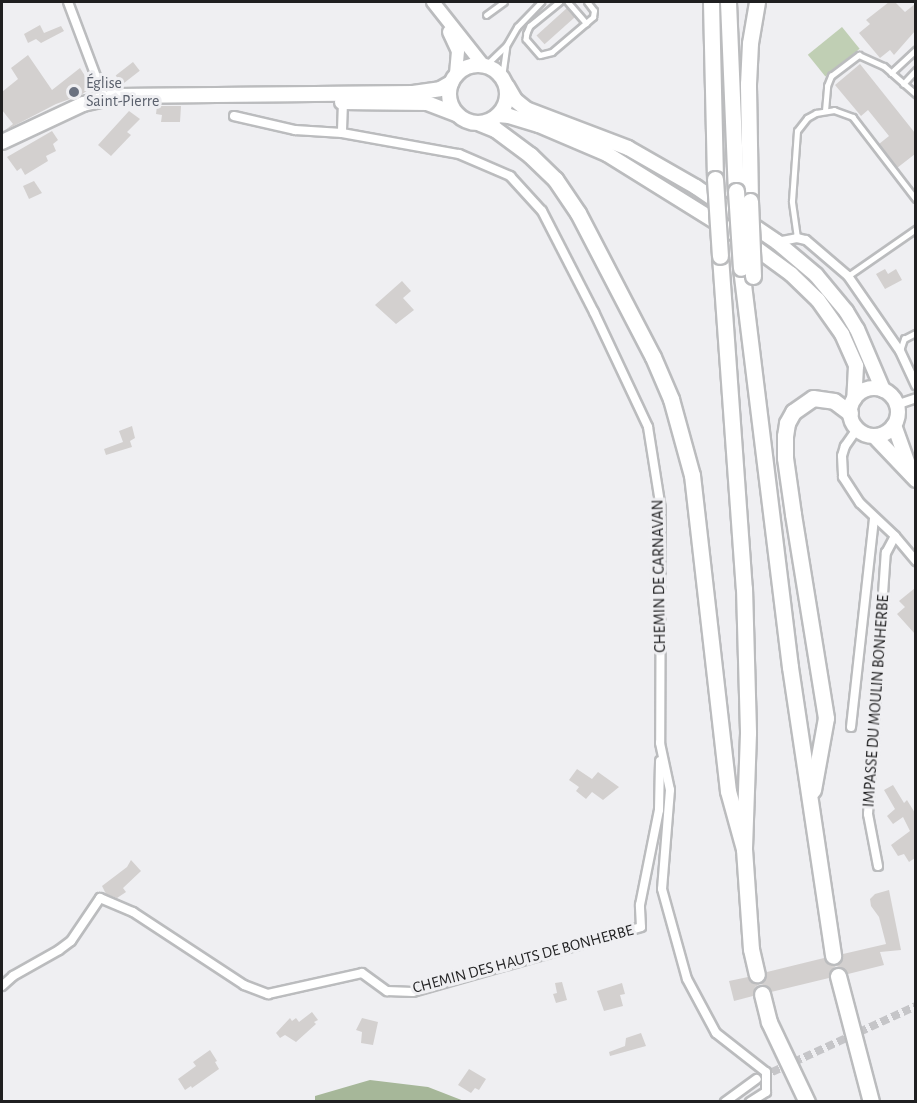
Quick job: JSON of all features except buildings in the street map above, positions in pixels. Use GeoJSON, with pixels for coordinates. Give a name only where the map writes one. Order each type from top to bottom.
{"type":"FeatureCollection","features":[{"type":"Feature","properties":{"kind":"highway"},"geometry":{"type":"LineString","coordinates":[[700,2],[713,123]]}},
{"type":"Feature","properties":{"kind":"highway"},"geometry":{"type":"LineString","coordinates":[[711,2],[715,179],[744,588],[748,733],[744,849],[751,949],[757,974]]}},
{"type":"Feature","properties":{"kind":"highway"},"geometry":{"type":"LineString","coordinates":[[728,2],[736,191],[747,272],[769,513],[833,956]]}},
{"type":"Feature","properties":{"kind":"highway"},"geometry":{"type":"LineString","coordinates":[[747,272],[750,201],[748,84],[750,43],[757,2]]}},
{"type":"Feature","properties":{"kind":"highway"},"geometry":{"type":"LineString","coordinates":[[480,123],[495,129],[530,155],[555,179],[578,213],[653,357],[671,399],[692,475],[728,791],[744,849]]}},
{"type":"Feature","properties":{"kind":"highway"},"geometry":{"type":"LineString","coordinates":[[810,805],[825,718],[785,458],[785,436],[787,423],[793,412],[813,398],[834,400],[852,406]]}},
{"type":"Feature","properties":{"kind":"highway"},"geometry":{"type":"LineString","coordinates":[[838,976],[871,1101]]}},
{"type":"Feature","properties":{"kind":"highway"},"geometry":{"type":"LineString","coordinates":[[762,994],[769,1022],[807,1101]]}},
{"type":"Feature","properties":{"kind":"main road"},"geometry":{"type":"LineString","coordinates":[[435,5],[484,65],[504,82],[515,100],[526,109],[628,148],[696,187],[777,242],[816,275],[846,311],[857,329],[883,390],[893,397],[896,405],[894,425],[913,476]]}},
{"type":"Feature","properties":{"kind":"main road"},"geometry":{"type":"LineString","coordinates":[[435,5],[458,51],[454,79],[449,94],[452,106],[458,115],[464,120],[480,123],[498,116],[509,116],[539,125],[607,154],[742,238],[791,274],[818,300],[842,334],[856,366],[852,406],[857,429],[874,436],[913,476]]}},
{"type":"Feature","properties":{"kind":"main road"},"geometry":{"type":"LineString","coordinates":[[2,142],[83,104],[104,98],[142,94],[413,93],[440,90],[464,68],[484,65]]}},
{"type":"Feature","properties":{"kind":"main road"},"geometry":{"type":"LineString","coordinates":[[498,116],[504,107],[504,82]]}},
{"type":"Feature","properties":{"kind":"main road"},"geometry":{"type":"LineString","coordinates":[[241,94],[343,102],[428,103],[458,115]]}},
{"type":"Feature","properties":{"kind":"main road"},"geometry":{"type":"LineString","coordinates":[[852,406],[866,390],[883,390]]}},
{"type":"Feature","properties":{"kind":"main road"},"geometry":{"type":"LineString","coordinates":[[874,436],[882,435],[894,425]]}},
{"type":"Feature","properties":{"kind":"street"},"geometry":{"type":"LineString","coordinates":[[68,2],[104,98]]}},
{"type":"Feature","properties":{"kind":"street"},"geometry":{"type":"LineString","coordinates":[[342,133],[343,102]]}},
{"type":"Feature","properties":{"kind":"street","name":"CHEMIN DE CARNAVAN"},"geometry":{"type":"LineString","coordinates":[[234,116],[295,129],[342,133],[459,154],[510,176],[542,212],[594,312],[648,427],[661,509],[660,743],[669,790],[662,889],[687,979],[716,1033],[766,1072],[766,1092],[750,1101]]}},
{"type":"Feature","properties":{"kind":"street"},"geometry":{"type":"LineString","coordinates":[[777,242],[797,238],[816,247],[848,276],[900,351],[915,385]]}},
{"type":"Feature","properties":{"kind":"street"},"geometry":{"type":"LineString","coordinates":[[896,405],[915,398]]}},
{"type":"Feature","properties":{"kind":"street"},"geometry":{"type":"LineString","coordinates":[[857,429],[845,446],[842,456],[843,477],[860,503],[874,519],[895,536],[915,561]]}},
{"type":"Feature","properties":{"kind":"street"},"geometry":{"type":"LineString","coordinates":[[851,727],[874,519]]}},
{"type":"Feature","properties":{"kind":"street","name":"IMPASSE DU MOULIN BONHERBE"},"geometry":{"type":"LineString","coordinates":[[878,866],[870,837],[868,814],[886,553],[895,536]]}},
{"type":"Feature","properties":{"kind":"street","name":"CHEMIN DES HAUTS DE BONHERBE"},"geometry":{"type":"LineString","coordinates":[[2,986],[13,976],[71,941],[100,898],[133,912],[244,985],[268,994],[362,973],[387,991],[413,992],[641,927],[640,905],[659,810],[660,743]]}},
{"type":"Feature","properties":{"kind":"street"},"geometry":{"type":"LineString","coordinates":[[725,1101],[757,1079]]}},
{"type":"Feature","properties":{"kind":"lane"},"geometry":{"type":"LineString","coordinates":[[486,15],[504,2]]}},
{"type":"Feature","properties":{"kind":"lane"},"geometry":{"type":"LineString","coordinates":[[484,65],[506,46],[517,27],[541,2]]}},
{"type":"Feature","properties":{"kind":"lane"},"geometry":{"type":"LineString","coordinates":[[560,2],[530,26],[526,33],[526,39],[540,55],[552,52],[593,17],[594,11],[586,2]]}},
{"type":"Feature","properties":{"kind":"lane"},"geometry":{"type":"LineString","coordinates":[[568,2],[586,23]]}},
{"type":"Feature","properties":{"kind":"lane"},"geometry":{"type":"LineString","coordinates":[[504,82],[506,46]]}},
{"type":"Feature","properties":{"kind":"lane"},"geometry":{"type":"LineString","coordinates":[[891,73],[915,50]]}},
{"type":"Feature","properties":{"kind":"lane"},"geometry":{"type":"LineString","coordinates":[[825,111],[827,86],[831,76],[859,55],[867,56],[915,94]]}},
{"type":"Feature","properties":{"kind":"lane"},"geometry":{"type":"LineString","coordinates":[[903,84],[915,70]]}},
{"type":"Feature","properties":{"kind":"lane"},"geometry":{"type":"LineString","coordinates":[[797,238],[792,201],[797,131],[807,118],[825,111],[834,110],[853,117],[915,199]]}},
{"type":"Feature","properties":{"kind":"lane"},"geometry":{"type":"LineString","coordinates":[[848,276],[914,230],[915,222]]}},
{"type":"Feature","properties":{"kind":"lane"},"geometry":{"type":"LineString","coordinates":[[900,351],[904,339],[915,333]]}},
{"type":"Feature","properties":{"kind":"green space"},"geometry":{"type":"Polygon","coordinates":[[[842,27],[860,49],[825,76],[808,55],[842,27]]]}},
{"type":"Feature","properties":{"kind":"green space"},"geometry":{"type":"Polygon","coordinates":[[[370,1080],[428,1087],[464,1101],[315,1101],[315,1096],[370,1080]]]}},
{"type":"Feature","properties":{"kind":"tunnel"},"geometry":{"type":"LineString","coordinates":[[761,1077],[916,1006]]}},
{"type":"Feature","properties":{"kind":"place","name":"Église Saint-Pierre"},"geometry":{"type":"Point","coordinates":[74,92]}}]}
